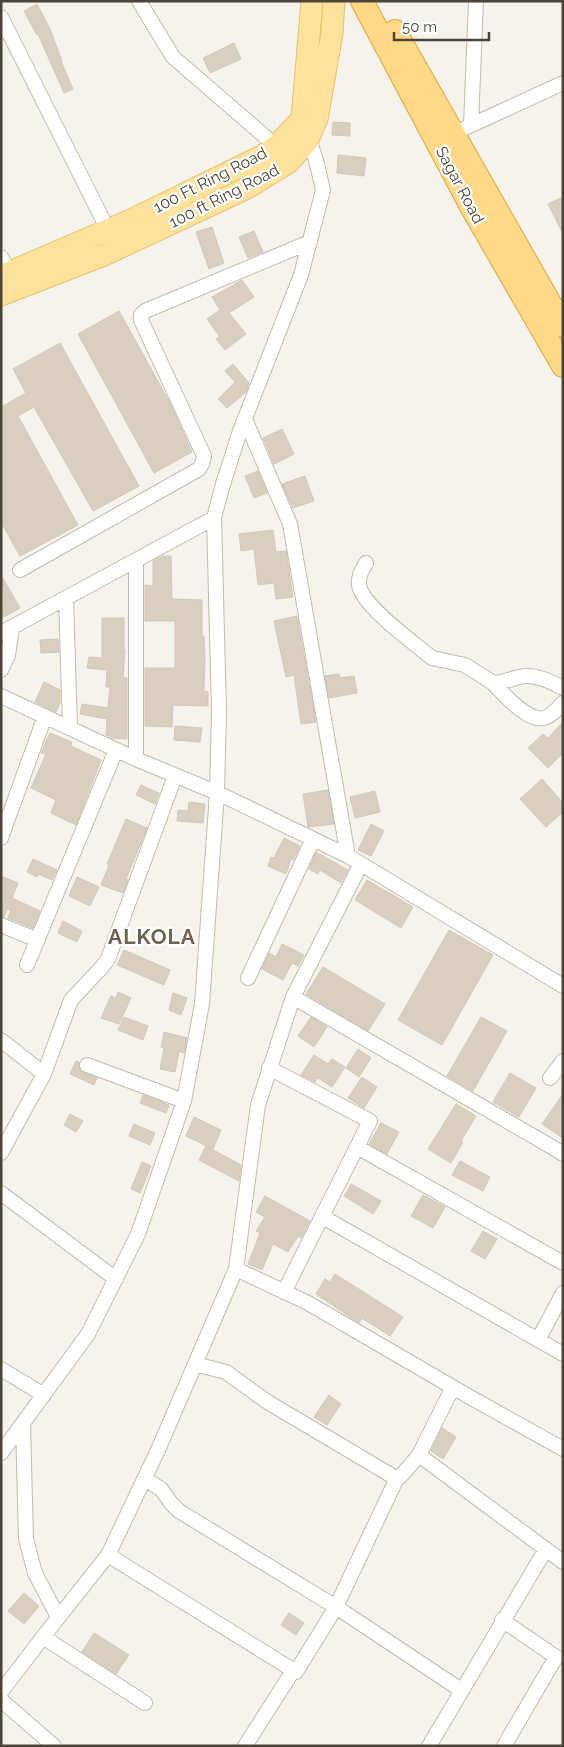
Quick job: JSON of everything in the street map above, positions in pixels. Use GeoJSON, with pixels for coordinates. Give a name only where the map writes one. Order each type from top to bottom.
{"type":"FeatureCollection","features":[{"type":"Feature","properties":{"kind":"highway","name":"Sagar Road"},"geometry":{"type":"LineString","coordinates":[[362,1],[473,210],[563,366]]}},
{"type":"Feature","properties":{"kind":"highway","name":"Sagar Road"},"geometry":{"type":"LineString","coordinates":[[379,1],[462,130],[563,326]]}},
{"type":"Feature","properties":{"kind":"main road"},"geometry":{"type":"LineString","coordinates":[[305,129],[312,1]]}},
{"type":"Feature","properties":{"kind":"main road","name":"100 ft Ring Road"},"geometry":{"type":"LineString","coordinates":[[1,295],[104,255],[247,188],[288,163],[305,129],[317,119],[332,32],[334,1]]}},
{"type":"Feature","properties":{"kind":"main road","name":"100 Ft Ring Road"},"geometry":{"type":"LineString","coordinates":[[4,269],[108,230],[264,155],[305,129]]}},
{"type":"Feature","properties":{"kind":"street"},"geometry":{"type":"LineString","coordinates":[[140,1],[173,57],[276,146]]}},
{"type":"Feature","properties":{"kind":"street"},"geometry":{"type":"LineString","coordinates":[[462,130],[476,1]]}},
{"type":"Feature","properties":{"kind":"street"},"geometry":{"type":"LineString","coordinates":[[1,17],[108,230]]}},
{"type":"Feature","properties":{"kind":"street"},"geometry":{"type":"LineString","coordinates":[[462,130],[563,83]]}},
{"type":"Feature","properties":{"kind":"street"},"geometry":{"type":"LineString","coordinates":[[1,1453],[88,1334],[138,1234],[184,1101],[202,1004],[217,792],[220,711],[214,518],[223,484],[245,419],[301,276],[323,190],[316,160],[305,129]]}},
{"type":"Feature","properties":{"kind":"street"},"geometry":{"type":"LineString","coordinates":[[20,570],[199,469],[202,464],[204,456],[141,320],[141,315],[145,311],[310,242]]}},
{"type":"Feature","properties":{"kind":"street"},"geometry":{"type":"LineString","coordinates":[[245,419],[290,524],[348,856]]}},
{"type":"Feature","properties":{"kind":"street"},"geometry":{"type":"LineString","coordinates":[[1,670],[8,655],[7,630],[214,518]]}},
{"type":"Feature","properties":{"kind":"street"},"geometry":{"type":"LineString","coordinates":[[136,560],[136,759]]}},
{"type":"Feature","properties":{"kind":"street"},"geometry":{"type":"LineString","coordinates":[[366,563],[360,574],[359,584],[363,595],[373,608],[426,654],[432,658],[465,665],[493,683],[519,708],[538,718],[545,718],[563,703]]}},
{"type":"Feature","properties":{"kind":"street"},"geometry":{"type":"LineString","coordinates":[[66,598],[70,728]]}},
{"type":"Feature","properties":{"kind":"street"},"geometry":{"type":"LineString","coordinates":[[493,683],[532,676],[550,681],[563,688]]}},
{"type":"Feature","properties":{"kind":"street"},"geometry":{"type":"LineString","coordinates":[[1,696],[136,759],[217,792],[348,856],[563,986]]}},
{"type":"Feature","properties":{"kind":"street"},"geometry":{"type":"LineString","coordinates":[[1,838],[45,716]]}},
{"type":"Feature","properties":{"kind":"street"},"geometry":{"type":"LineString","coordinates":[[27,965],[116,750]]}},
{"type":"Feature","properties":{"kind":"street"},"geometry":{"type":"LineString","coordinates":[[1,1153],[44,1074],[71,1000],[102,968],[108,959],[176,776]]}},
{"type":"Feature","properties":{"kind":"street"},"geometry":{"type":"LineString","coordinates":[[248,978],[313,839]]}},
{"type":"Feature","properties":{"kind":"street"},"geometry":{"type":"LineString","coordinates":[[1,1692],[108,1555],[145,1478],[195,1364],[236,1269],[258,1105],[269,1068],[293,997],[361,864]]}},
{"type":"Feature","properties":{"kind":"street"},"geometry":{"type":"LineString","coordinates":[[1,925],[38,940]]}},
{"type":"Feature","properties":{"kind":"street"},"geometry":{"type":"LineString","coordinates":[[293,997],[563,1154]]}},
{"type":"Feature","properties":{"kind":"street"},"geometry":{"type":"LineString","coordinates":[[1,1040],[44,1074]]}},
{"type":"Feature","properties":{"kind":"street"},"geometry":{"type":"LineString","coordinates":[[550,1078],[563,1061]]}},
{"type":"Feature","properties":{"kind":"street"},"geometry":{"type":"LineString","coordinates":[[87,1065],[184,1101]]}},
{"type":"Feature","properties":{"kind":"street"},"geometry":{"type":"LineString","coordinates":[[269,1068],[370,1121],[284,1292]]}},
{"type":"Feature","properties":{"kind":"street"},"geometry":{"type":"LineString","coordinates":[[357,1147],[563,1263]]}},
{"type":"Feature","properties":{"kind":"street"},"geometry":{"type":"LineString","coordinates":[[1,1193],[116,1279]]}},
{"type":"Feature","properties":{"kind":"street"},"geometry":{"type":"LineString","coordinates":[[323,1217],[563,1354]]}},
{"type":"Feature","properties":{"kind":"street"},"geometry":{"type":"LineString","coordinates":[[236,1269],[308,1303],[563,1449]]}},
{"type":"Feature","properties":{"kind":"street"},"geometry":{"type":"LineString","coordinates":[[538,1340],[563,1293]]}},
{"type":"Feature","properties":{"kind":"street"},"geometry":{"type":"LineString","coordinates":[[195,1364],[226,1372],[266,1401],[397,1478]]}},
{"type":"Feature","properties":{"kind":"street"},"geometry":{"type":"LineString","coordinates":[[1,1368],[44,1395]]}},
{"type":"Feature","properties":{"kind":"street"},"geometry":{"type":"LineString","coordinates":[[108,1555],[293,1671],[298,1671],[336,1607],[397,1478],[419,1455],[453,1387]]}},
{"type":"Feature","properties":{"kind":"street"},"geometry":{"type":"LineString","coordinates":[[22,1424],[26,1539],[36,1573],[58,1617]]}},
{"type":"Feature","properties":{"kind":"street"},"geometry":{"type":"LineString","coordinates":[[419,1455],[563,1562]]}},
{"type":"Feature","properties":{"kind":"street"},"geometry":{"type":"LineString","coordinates":[[145,1478],[161,1489],[179,1511],[336,1607],[461,1690]]}},
{"type":"Feature","properties":{"kind":"street"},"geometry":{"type":"LineString","coordinates":[[429,1746],[502,1620],[546,1549]]}},
{"type":"Feature","properties":{"kind":"street"},"geometry":{"type":"LineString","coordinates":[[502,1620],[556,1657],[504,1746]]}},
{"type":"Feature","properties":{"kind":"street"},"geometry":{"type":"LineString","coordinates":[[43,1637],[145,1703]]}},
{"type":"Feature","properties":{"kind":"street"},"geometry":{"type":"LineString","coordinates":[[244,1746],[293,1671]]}},
{"type":"Feature","properties":{"kind":"street"},"geometry":{"type":"LineString","coordinates":[[1,1700],[54,1746]]}},
{"type":"Feature","properties":{"kind":"building"},"geometry":{"type":"Polygon","coordinates":[[[37,4],[50,29],[73,89],[64,93],[38,34],[24,11],[37,4]]]}},
{"type":"Feature","properties":{"kind":"building"},"geometry":{"type":"Polygon","coordinates":[[[234,43],[241,59],[210,73],[203,58],[234,43]]]}},
{"type":"Feature","properties":{"kind":"building"},"geometry":{"type":"Polygon","coordinates":[[[333,122],[350,123],[350,136],[332,135],[333,122]]]}},
{"type":"Feature","properties":{"kind":"building"},"geometry":{"type":"Polygon","coordinates":[[[338,155],[366,158],[364,176],[337,173],[338,155]]]}},
{"type":"Feature","properties":{"kind":"building"},"geometry":{"type":"Polygon","coordinates":[[[563,197],[563,234],[548,204],[563,197]]]}},
{"type":"Feature","properties":{"kind":"building"},"geometry":{"type":"Polygon","coordinates":[[[212,227],[224,263],[209,269],[196,232],[212,227]]]}},
{"type":"Feature","properties":{"kind":"building"},"geometry":{"type":"Polygon","coordinates":[[[254,231],[263,252],[248,258],[239,237],[254,231]]]}},
{"type":"Feature","properties":{"kind":"building"},"geometry":{"type":"Polygon","coordinates":[[[242,280],[254,297],[229,313],[246,334],[225,350],[216,339],[220,337],[207,319],[220,310],[212,297],[242,280]]]}},
{"type":"Feature","properties":{"kind":"building"},"geometry":{"type":"Polygon","coordinates":[[[119,311],[170,403],[192,452],[154,473],[78,334],[119,311]]]}},
{"type":"Feature","properties":{"kind":"building"},"geometry":{"type":"Polygon","coordinates":[[[60,343],[139,486],[93,511],[34,407],[18,416],[78,525],[20,556],[1,522],[1,407],[26,393],[13,369],[60,343]]]}},
{"type":"Feature","properties":{"kind":"building"},"geometry":{"type":"Polygon","coordinates":[[[233,364],[249,383],[246,392],[227,408],[218,399],[235,382],[225,371],[233,364]]]}},
{"type":"Feature","properties":{"kind":"building"},"geometry":{"type":"Polygon","coordinates":[[[282,429],[294,454],[274,464],[263,438],[282,429]]]}},
{"type":"Feature","properties":{"kind":"building"},"geometry":{"type":"Polygon","coordinates":[[[258,471],[267,493],[254,498],[245,476],[258,471]]]}},
{"type":"Feature","properties":{"kind":"building"},"geometry":{"type":"Polygon","coordinates":[[[305,476],[314,501],[293,508],[282,484],[305,476]]]}},
{"type":"Feature","properties":{"kind":"building"},"geometry":{"type":"Polygon","coordinates":[[[273,530],[276,552],[286,551],[293,597],[276,599],[274,583],[258,585],[254,549],[241,551],[239,534],[273,530]]]}},
{"type":"Feature","properties":{"kind":"building"},"geometry":{"type":"Polygon","coordinates":[[[163,556],[171,556],[172,599],[202,600],[202,636],[204,636],[205,662],[204,691],[208,692],[208,706],[173,705],[172,727],[145,726],[145,668],[175,668],[175,621],[145,621],[145,585],[153,586],[153,561],[163,556]]]}},
{"type":"Feature","properties":{"kind":"building"},"geometry":{"type":"Polygon","coordinates":[[[1,575],[20,608],[4,617],[1,611],[1,575]]]}},
{"type":"Feature","properties":{"kind":"building"},"geometry":{"type":"Polygon","coordinates":[[[297,616],[316,722],[301,724],[294,675],[286,677],[274,621],[297,616]]]}},
{"type":"Feature","properties":{"kind":"building"},"geometry":{"type":"Polygon","coordinates":[[[102,618],[124,618],[125,650],[123,677],[127,678],[127,739],[112,738],[106,735],[107,719],[80,714],[82,704],[108,708],[110,687],[106,687],[107,670],[87,668],[89,657],[102,658],[102,618]]]}},
{"type":"Feature","properties":{"kind":"building"},"geometry":{"type":"Polygon","coordinates":[[[58,639],[59,652],[41,653],[40,640],[58,639]]]}},
{"type":"Feature","properties":{"kind":"building"},"geometry":{"type":"Polygon","coordinates":[[[339,674],[340,678],[354,676],[357,693],[329,698],[325,676],[339,674]]]}},
{"type":"Feature","properties":{"kind":"building"},"geometry":{"type":"Polygon","coordinates":[[[44,682],[60,690],[60,703],[56,712],[35,702],[44,682]]]}},
{"type":"Feature","properties":{"kind":"building"},"geometry":{"type":"Polygon","coordinates":[[[563,722],[563,753],[548,768],[528,748],[543,734],[548,738],[563,722]]]}},
{"type":"Feature","properties":{"kind":"building"},"geometry":{"type":"Polygon","coordinates":[[[175,726],[202,728],[200,742],[174,740],[175,726]]]}},
{"type":"Feature","properties":{"kind":"building"},"geometry":{"type":"Polygon","coordinates":[[[50,733],[72,742],[71,746],[101,760],[76,825],[51,813],[56,800],[31,788],[46,754],[41,753],[50,733]]]}},
{"type":"Feature","properties":{"kind":"building"},"geometry":{"type":"Polygon","coordinates":[[[542,779],[563,803],[563,812],[546,827],[520,799],[542,779]]]}},
{"type":"Feature","properties":{"kind":"building"},"geometry":{"type":"Polygon","coordinates":[[[141,785],[159,793],[155,804],[136,795],[141,785]]]}},
{"type":"Feature","properties":{"kind":"building"},"geometry":{"type":"Polygon","coordinates":[[[328,790],[334,824],[308,827],[303,794],[328,790]]]}},
{"type":"Feature","properties":{"kind":"building"},"geometry":{"type":"Polygon","coordinates":[[[375,791],[380,812],[355,818],[350,797],[375,791]]]}},
{"type":"Feature","properties":{"kind":"building"},"geometry":{"type":"Polygon","coordinates":[[[189,802],[205,804],[203,823],[177,821],[178,810],[188,811],[189,802]]]}},
{"type":"Feature","properties":{"kind":"building"},"geometry":{"type":"Polygon","coordinates":[[[126,819],[147,828],[126,879],[128,880],[123,893],[101,885],[109,865],[107,864],[126,819]]]}},
{"type":"Feature","properties":{"kind":"building"},"geometry":{"type":"Polygon","coordinates":[[[371,824],[384,831],[371,856],[358,850],[371,824]]]}},
{"type":"Feature","properties":{"kind":"building"},"geometry":{"type":"Polygon","coordinates":[[[284,838],[300,846],[293,860],[291,859],[286,874],[268,866],[271,857],[274,858],[284,838]]]}},
{"type":"Feature","properties":{"kind":"building"},"geometry":{"type":"Polygon","coordinates":[[[316,852],[348,870],[341,883],[320,870],[318,874],[309,869],[316,852]]]}},
{"type":"Feature","properties":{"kind":"building"},"geometry":{"type":"Polygon","coordinates":[[[33,859],[57,870],[52,880],[38,874],[37,877],[27,872],[33,859]]]}},
{"type":"Feature","properties":{"kind":"building"},"geometry":{"type":"Polygon","coordinates":[[[1,876],[18,883],[12,898],[40,911],[33,928],[8,918],[11,910],[7,909],[4,917],[1,916],[1,876]]]}},
{"type":"Feature","properties":{"kind":"building"},"geometry":{"type":"Polygon","coordinates":[[[77,877],[99,887],[90,906],[69,896],[77,877]]]}},
{"type":"Feature","properties":{"kind":"building"},"geometry":{"type":"Polygon","coordinates":[[[367,880],[413,907],[401,928],[355,900],[367,880]]]}},
{"type":"Feature","properties":{"kind":"building"},"geometry":{"type":"Polygon","coordinates":[[[63,921],[82,931],[77,942],[58,933],[63,921]]]}},
{"type":"Feature","properties":{"kind":"building"},"geometry":{"type":"Polygon","coordinates":[[[449,930],[493,955],[442,1045],[398,1020],[449,930]]]}},
{"type":"Feature","properties":{"kind":"building"},"geometry":{"type":"Polygon","coordinates":[[[282,944],[304,955],[298,966],[292,963],[283,980],[262,969],[269,953],[276,957],[282,944]]]}},
{"type":"Feature","properties":{"kind":"building"},"geometry":{"type":"Polygon","coordinates":[[[124,950],[170,970],[164,985],[117,965],[124,950]]]}},
{"type":"Feature","properties":{"kind":"building"},"geometry":{"type":"Polygon","coordinates":[[[323,967],[385,1004],[368,1031],[306,994],[323,967]]]}},
{"type":"Feature","properties":{"kind":"building"},"geometry":{"type":"Polygon","coordinates":[[[118,992],[131,998],[119,1024],[101,1018],[111,996],[116,998],[118,992]]]}},
{"type":"Feature","properties":{"kind":"building"},"geometry":{"type":"Polygon","coordinates":[[[173,993],[187,998],[181,1015],[169,1010],[173,993]]]}},
{"type":"Feature","properties":{"kind":"building"},"geometry":{"type":"Polygon","coordinates":[[[124,1017],[148,1026],[143,1040],[118,1030],[124,1017]]]}},
{"type":"Feature","properties":{"kind":"building"},"geometry":{"type":"Polygon","coordinates":[[[311,1017],[327,1027],[314,1047],[298,1036],[311,1017]]]}},
{"type":"Feature","properties":{"kind":"building"},"geometry":{"type":"Polygon","coordinates":[[[481,1017],[507,1031],[473,1091],[447,1076],[481,1017]]]}},
{"type":"Feature","properties":{"kind":"building"},"geometry":{"type":"Polygon","coordinates":[[[164,1032],[187,1038],[184,1053],[179,1051],[175,1072],[160,1069],[164,1048],[161,1047],[164,1032]]]}},
{"type":"Feature","properties":{"kind":"building"},"geometry":{"type":"Polygon","coordinates":[[[358,1049],[371,1058],[359,1077],[346,1068],[358,1049]]]}},
{"type":"Feature","properties":{"kind":"building"},"geometry":{"type":"Polygon","coordinates":[[[314,1055],[328,1064],[332,1059],[345,1067],[332,1087],[318,1078],[315,1082],[301,1075],[314,1055]]]}},
{"type":"Feature","properties":{"kind":"building"},"geometry":{"type":"Polygon","coordinates":[[[76,1061],[79,1062],[81,1071],[97,1078],[94,1085],[70,1074],[76,1061]]]}},
{"type":"Feature","properties":{"kind":"building"},"geometry":{"type":"Polygon","coordinates":[[[510,1073],[536,1088],[519,1117],[493,1102],[510,1073]]]}},
{"type":"Feature","properties":{"kind":"building"},"geometry":{"type":"Polygon","coordinates":[[[362,1077],[377,1087],[364,1108],[348,1098],[362,1077]]]}},
{"type":"Feature","properties":{"kind":"building"},"geometry":{"type":"Polygon","coordinates":[[[563,1094],[563,1138],[542,1124],[563,1094]]]}},
{"type":"Feature","properties":{"kind":"building"},"geometry":{"type":"Polygon","coordinates":[[[143,1095],[169,1105],[166,1113],[140,1103],[143,1095]]]}},
{"type":"Feature","properties":{"kind":"building"},"geometry":{"type":"Polygon","coordinates":[[[456,1104],[476,1116],[461,1141],[463,1142],[451,1163],[428,1149],[456,1104]]]}},
{"type":"Feature","properties":{"kind":"building"},"geometry":{"type":"Polygon","coordinates":[[[70,1114],[83,1121],[76,1132],[64,1125],[70,1114]]]}},
{"type":"Feature","properties":{"kind":"building"},"geometry":{"type":"Polygon","coordinates":[[[194,1117],[221,1130],[213,1149],[186,1136],[194,1117]]]}},
{"type":"Feature","properties":{"kind":"building"},"geometry":{"type":"Polygon","coordinates":[[[381,1123],[399,1132],[387,1154],[369,1144],[381,1123]]]}},
{"type":"Feature","properties":{"kind":"building"},"geometry":{"type":"Polygon","coordinates":[[[134,1124],[155,1133],[150,1145],[129,1136],[134,1124]]]}},
{"type":"Feature","properties":{"kind":"building"},"geometry":{"type":"Polygon","coordinates":[[[206,1146],[241,1165],[239,1181],[199,1160],[206,1146]]]}},
{"type":"Feature","properties":{"kind":"building"},"geometry":{"type":"Polygon","coordinates":[[[460,1161],[490,1177],[483,1191],[452,1175],[460,1161]]]}},
{"type":"Feature","properties":{"kind":"building"},"geometry":{"type":"Polygon","coordinates":[[[142,1162],[151,1166],[140,1193],[131,1189],[142,1162]]]}},
{"type":"Feature","properties":{"kind":"building"},"geometry":{"type":"Polygon","coordinates":[[[351,1184],[381,1201],[373,1214],[344,1196],[351,1184]]]}},
{"type":"Feature","properties":{"kind":"building"},"geometry":{"type":"Polygon","coordinates":[[[423,1195],[445,1207],[433,1228],[411,1216],[423,1195]]]}},
{"type":"Feature","properties":{"kind":"building"},"geometry":{"type":"Polygon","coordinates":[[[265,1196],[310,1221],[301,1238],[298,1236],[288,1252],[273,1244],[262,1270],[248,1264],[260,1233],[256,1231],[265,1217],[256,1212],[265,1196]]]}},
{"type":"Feature","properties":{"kind":"building"},"geometry":{"type":"Polygon","coordinates":[[[483,1231],[497,1239],[485,1259],[471,1251],[483,1231]]]}},
{"type":"Feature","properties":{"kind":"building"},"geometry":{"type":"Polygon","coordinates":[[[335,1274],[403,1317],[390,1336],[362,1318],[359,1323],[316,1294],[325,1279],[330,1282],[335,1274]]]}},
{"type":"Feature","properties":{"kind":"building"},"geometry":{"type":"Polygon","coordinates":[[[329,1395],[341,1404],[327,1425],[314,1417],[329,1395]]]}},
{"type":"Feature","properties":{"kind":"building"},"geometry":{"type":"Polygon","coordinates":[[[442,1428],[456,1437],[443,1459],[431,1451],[442,1428]]]}},
{"type":"Feature","properties":{"kind":"building"},"geometry":{"type":"Polygon","coordinates":[[[24,1593],[39,1606],[24,1624],[8,1611],[24,1593]]]}},
{"type":"Feature","properties":{"kind":"building"},"geometry":{"type":"Polygon","coordinates":[[[289,1613],[304,1623],[296,1635],[281,1625],[289,1613]]]}},
{"type":"Feature","properties":{"kind":"building"},"geometry":{"type":"Polygon","coordinates":[[[94,1633],[129,1655],[116,1674],[82,1652],[94,1633]]]}},
{"type":"Feature","properties":{"kind":"district","name":"ALKOLA"},"geometry":{"type":"Point","coordinates":[152,936]}}]}
